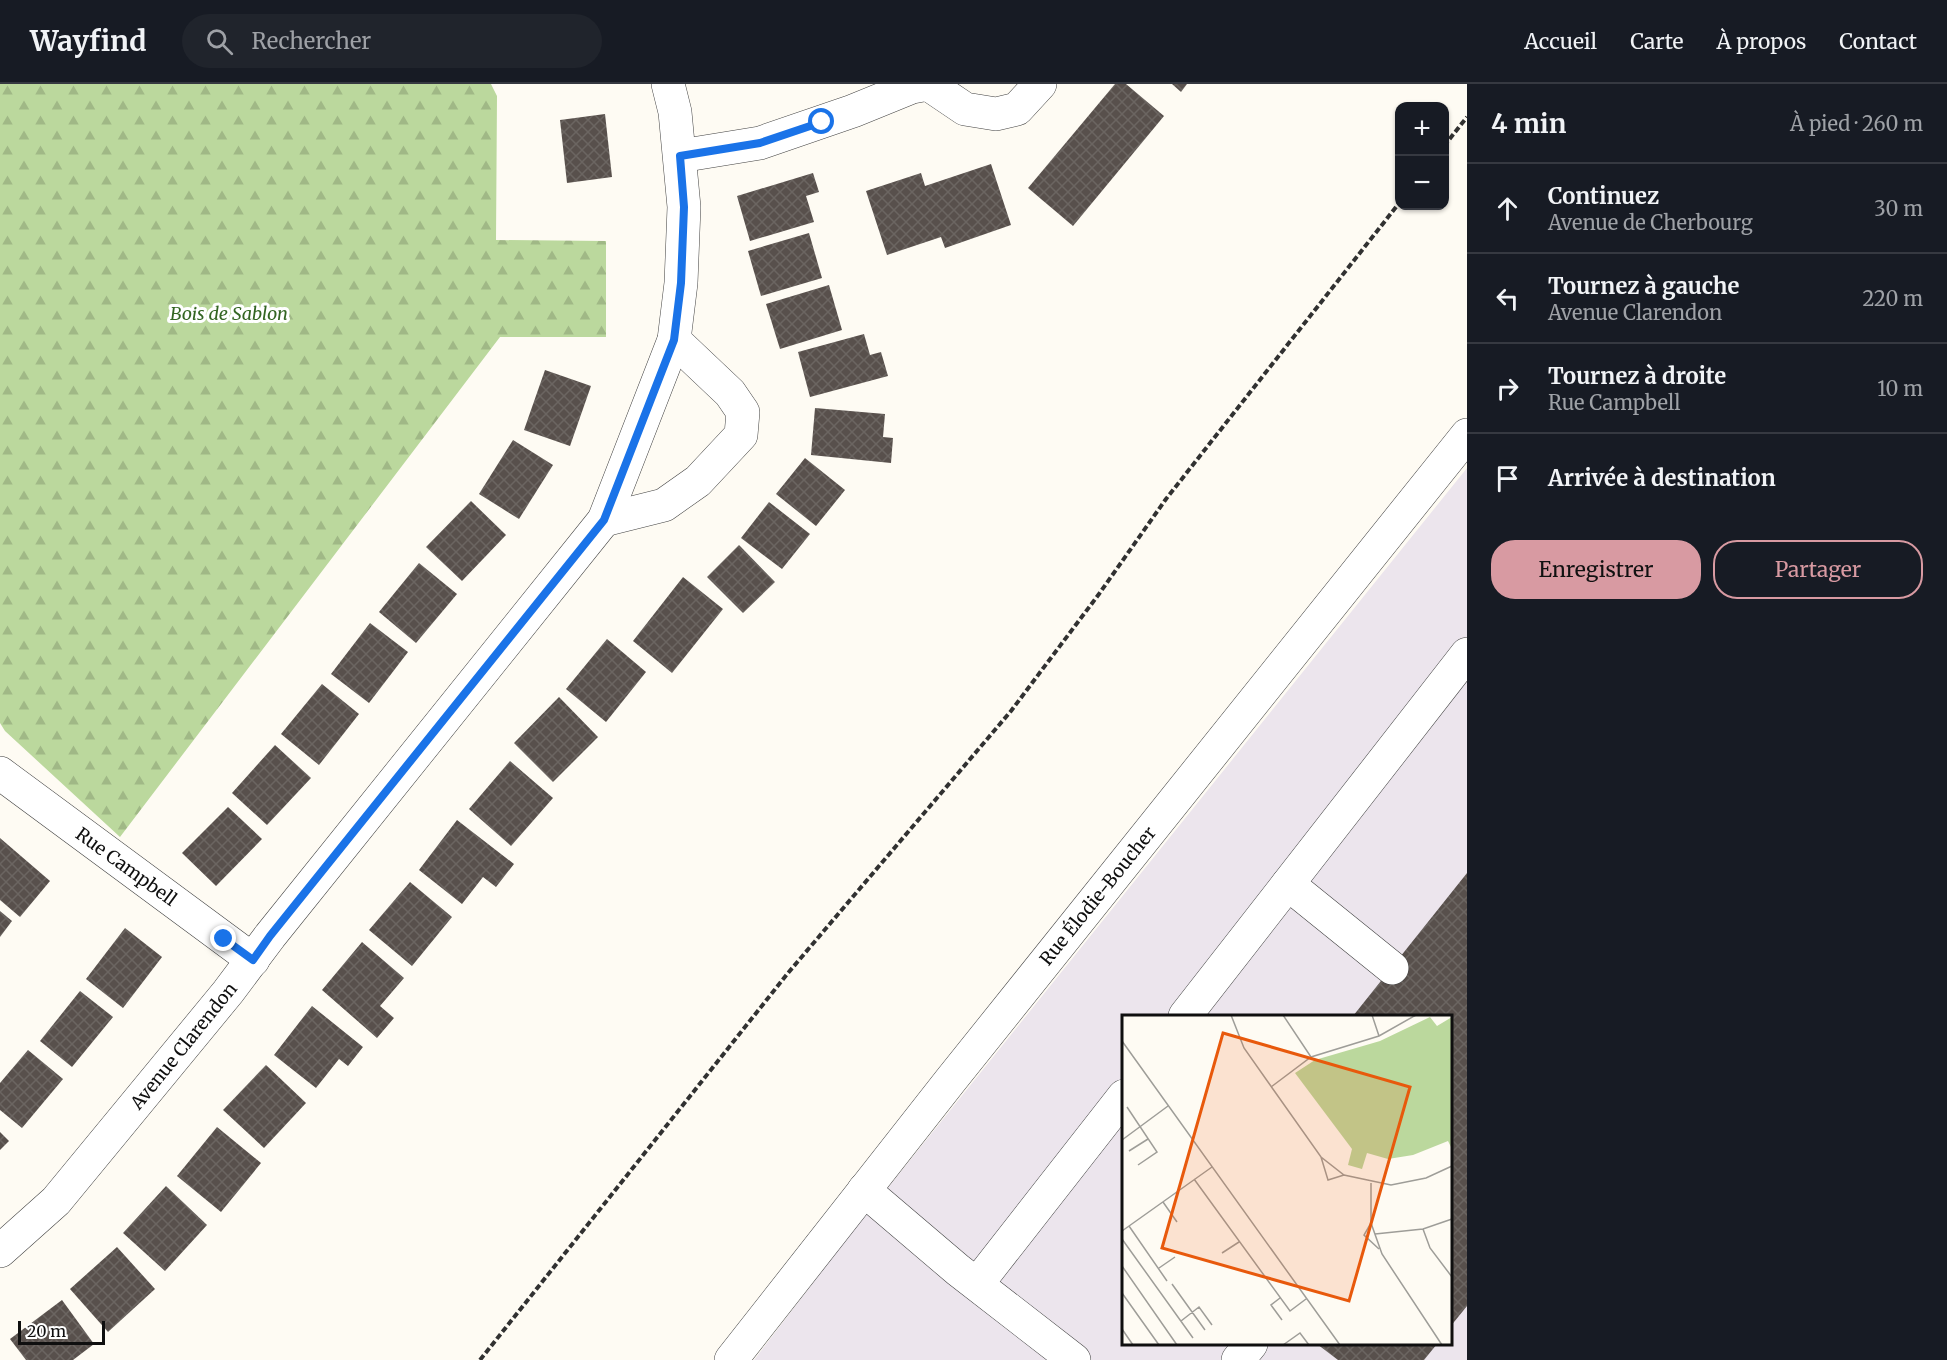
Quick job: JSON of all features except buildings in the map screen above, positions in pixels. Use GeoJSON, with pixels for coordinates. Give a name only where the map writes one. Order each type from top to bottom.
{"type":"FeatureCollection","features":[{"type":"Feature","properties":{"kind":"street","name":"Avenue Clarendon"},"geometry":{"type":"LineString","coordinates":[[0,1251],[56,1201],[253,960],[604,520],[674,340],[681,283],[684,207],[675,112],[668,84]]}},
{"type":"Feature","properties":{"kind":"street"},"geometry":{"type":"LineString","coordinates":[[680,156],[760,143],[853,111],[912,87],[928,84],[965,109],[996,114],[1017,109],[1040,84]]}},
{"type":"Feature","properties":{"kind":"street"},"geometry":{"type":"LineString","coordinates":[[604,520],[664,505],[698,481],[741,435],[744,412],[730,393],[674,340]]}},
{"type":"Feature","properties":{"kind":"street","name":"Rue Élodie-Boucher"},"geometry":{"type":"LineString","coordinates":[[731,1360],[965,1063],[1467,435]]}},
{"type":"Feature","properties":{"kind":"street"},"geometry":{"type":"LineString","coordinates":[[1187,1015],[1467,654]]}},
{"type":"Feature","properties":{"kind":"street","name":"Rue Campbell"},"geometry":{"type":"LineString","coordinates":[[0,773],[253,960]]}},
{"type":"Feature","properties":{"kind":"street"},"geometry":{"type":"LineString","coordinates":[[1288,884],[1392,968]]}},
{"type":"Feature","properties":{"kind":"street"},"geometry":{"type":"LineString","coordinates":[[977,1284],[1122,1099]]}},
{"type":"Feature","properties":{"kind":"street"},"geometry":{"type":"LineString","coordinates":[[864,1191],[958,1270],[1074,1360]]}},
{"type":"Feature","properties":{"kind":"street"},"geometry":{"type":"LineString","coordinates":[[1238,1360],[1250,1345]]}},
{"type":"Feature","properties":{"kind":"path"},"geometry":{"type":"LineString","coordinates":[[1449,140],[1467,117]]}},
{"type":"Feature","properties":{"kind":"path"},"geometry":{"type":"LineString","coordinates":[[480,1360],[802,956],[1011,711],[1123,561],[1166,499],[1395,208]]}},
{"type":"Feature","properties":{"kind":"shaded area"},"geometry":{"type":"Polygon","coordinates":[[[1467,468],[1467,1360],[754,1360],[849,1236],[1467,468]]]}},
{"type":"Feature","properties":{"kind":"green space","name":"Bois de Sablon"},"geometry":{"type":"Polygon","coordinates":[[[0,84],[491,84],[497,96],[496,240],[606,241],[606,337],[500,337],[120,837],[5,731],[0,723],[0,84]]]}},
{"type":"Feature","properties":{"kind":"route"},"geometry":{"type":"LineString","coordinates":[[224,939],[253,960],[604,520],[674,340],[681,283],[684,207],[680,156],[760,143],[822,122]]}}]}
